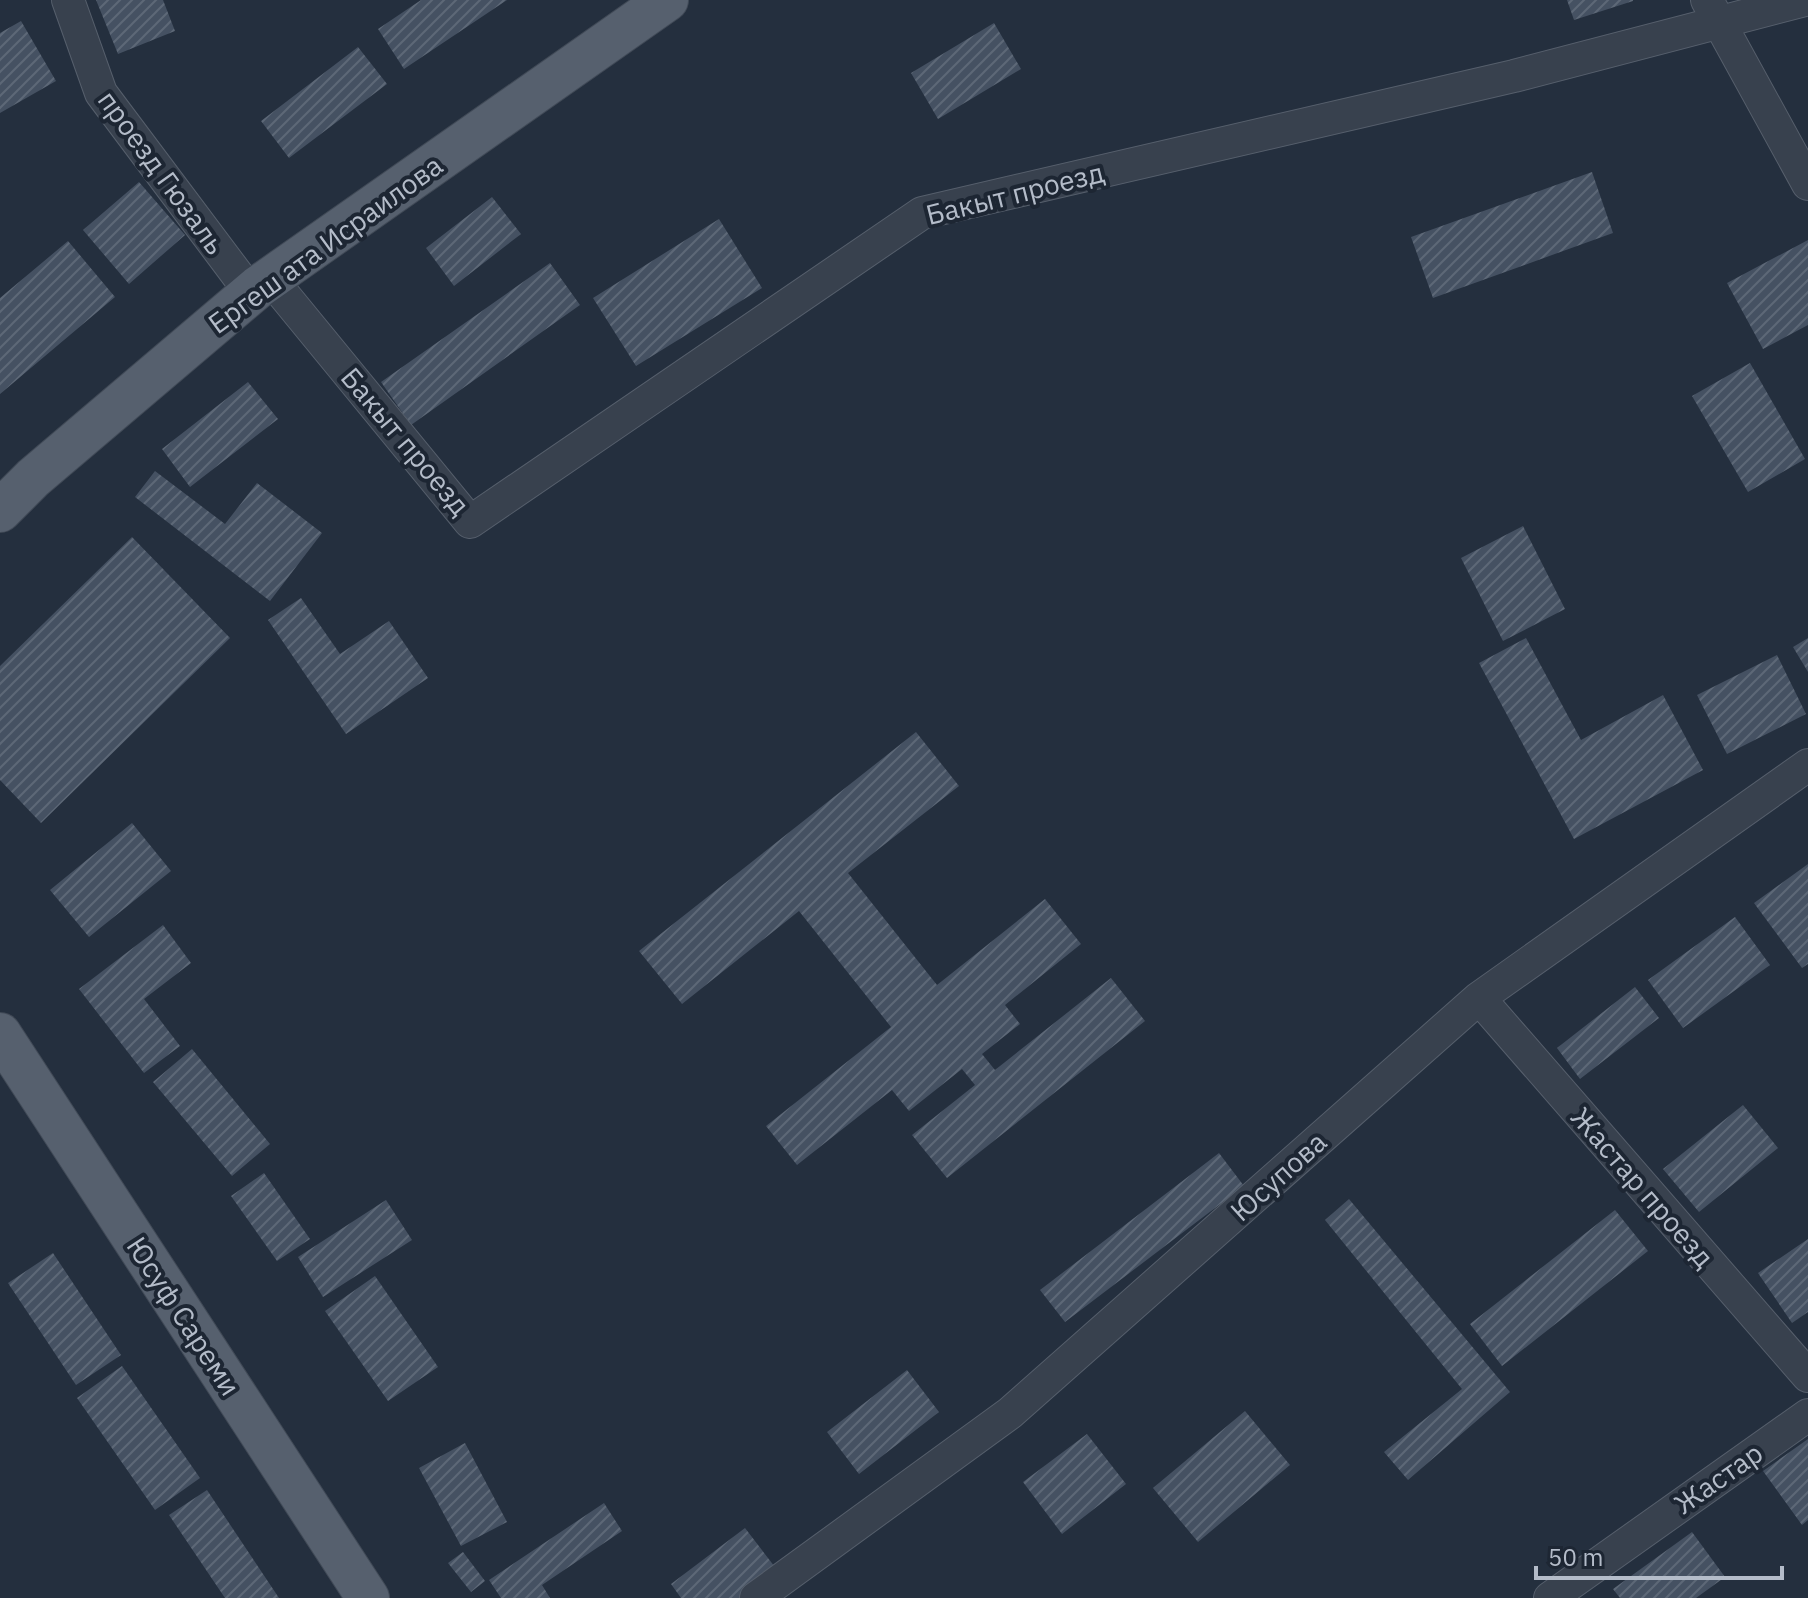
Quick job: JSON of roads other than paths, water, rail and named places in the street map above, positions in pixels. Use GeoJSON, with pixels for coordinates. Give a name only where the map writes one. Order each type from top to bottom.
{"type":"FeatureCollection","features":[{"type":"Feature","properties":{"kind":"main road","name":"Ергеш ата Исраилова"},"geometry":{"type":"LineString","coordinates":[[0,511],[33,478],[261,285],[667,0]]}},
{"type":"Feature","properties":{"kind":"main road","name":"Юсуф Сареми"},"geometry":{"type":"LineString","coordinates":[[0,1034],[368,1598]]}},
{"type":"Feature","properties":{"kind":"street","name":"проезд Гюзаль"},"geometry":{"type":"LineString","coordinates":[[68,0],[101,93],[261,285]]}},
{"type":"Feature","properties":{"kind":"street","name":"Бакыт проезд"},"geometry":{"type":"LineString","coordinates":[[261,285],[470,522],[922,213],[1514,76],[1714,11],[1805,0]]}},
{"type":"Feature","properties":{"kind":"street"},"geometry":{"type":"LineString","coordinates":[[1714,11],[1808,184]]}},
{"type":"Feature","properties":{"kind":"street","name":"Юсупова"},"geometry":{"type":"LineString","coordinates":[[756,1598],[1010,1413],[1479,998],[1808,765]]}},
{"type":"Feature","properties":{"kind":"street","name":"Жастар проезд"},"geometry":{"type":"LineString","coordinates":[[1479,998],[1808,1376]]}},
{"type":"Feature","properties":{"kind":"street","name":"Жастар"},"geometry":{"type":"LineString","coordinates":[[1550,1598],[1808,1415]]}}]}
